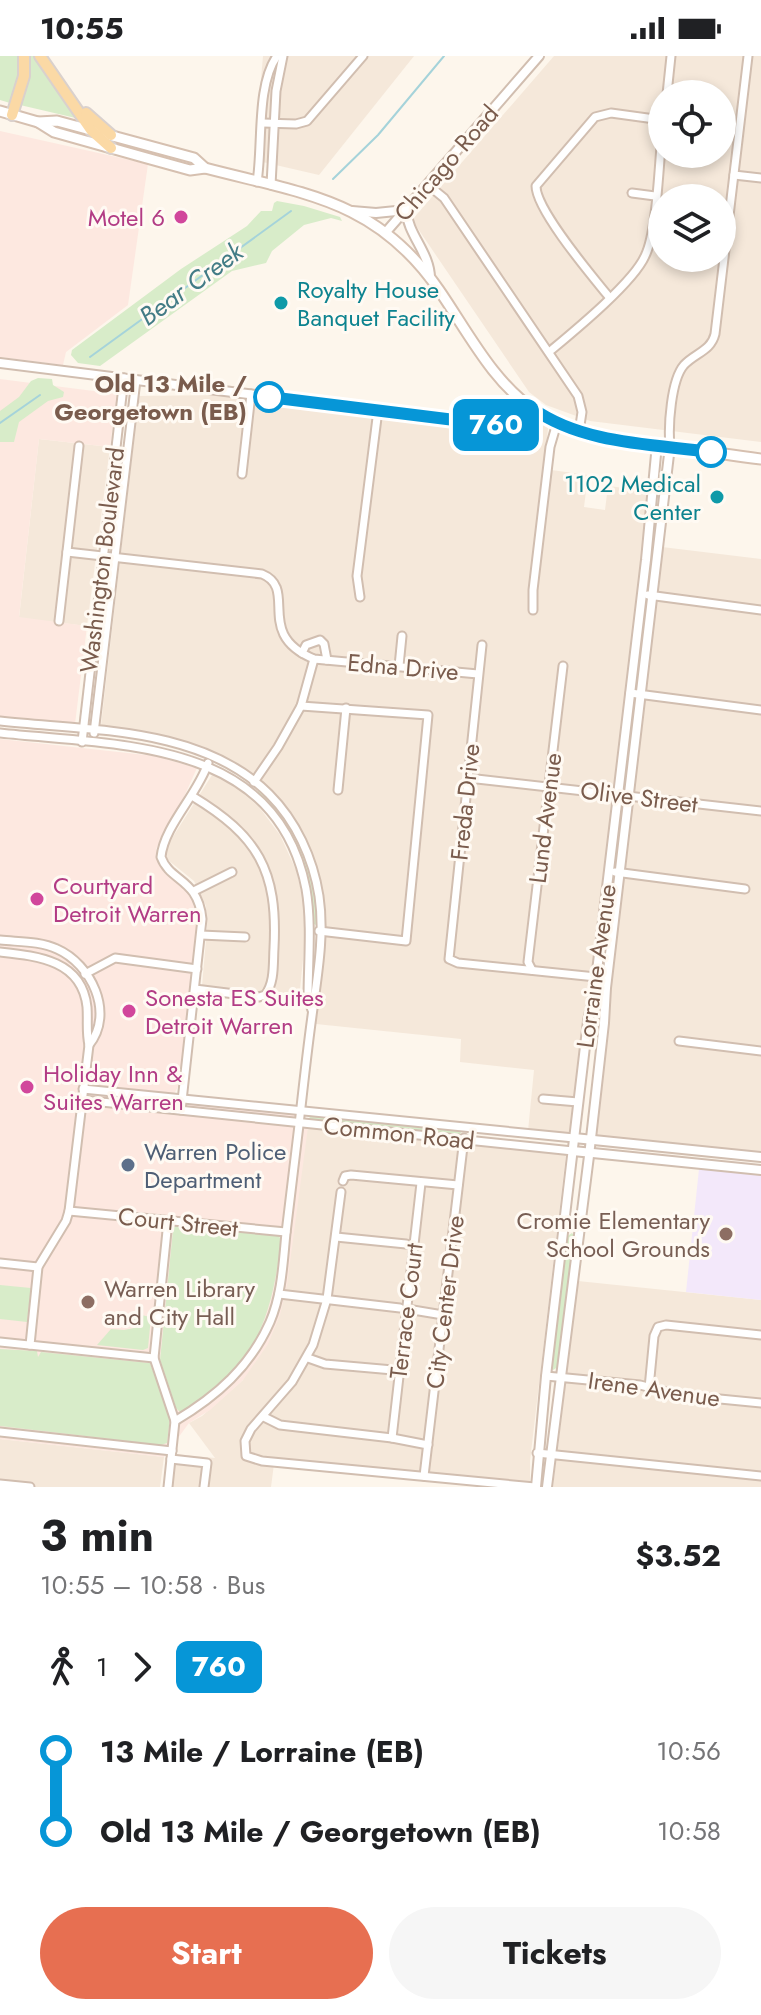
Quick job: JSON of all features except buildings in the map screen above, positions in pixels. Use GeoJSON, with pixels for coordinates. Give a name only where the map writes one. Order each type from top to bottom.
{"type":"FeatureCollection","features":[{"type":"Feature","properties":{"kind":"main road"},"geometry":{"type":"LineString","coordinates":[[12,115],[25,70],[24,56]]}},
{"type":"Feature","properties":{"kind":"main road"},"geometry":{"type":"LineString","coordinates":[[40,56],[91,130],[111,148]]}},
{"type":"Feature","properties":{"kind":"main road"},"geometry":{"type":"LineString","coordinates":[[47,56],[90,118],[111,135]]}},
{"type":"Feature","properties":{"kind":"main road","name":"Chicago Road"},"geometry":{"type":"LineString","coordinates":[[0,111],[38,122],[54,132],[190,170],[205,168],[319,197],[352,211],[386,232]]}},
{"type":"Feature","properties":{"kind":"main road","name":"Chicago Road"},"geometry":{"type":"LineString","coordinates":[[38,122],[57,121],[111,135],[194,158],[205,168]]}},
{"type":"Feature","properties":{"kind":"main road"},"geometry":{"type":"LineString","coordinates":[[386,232],[411,254],[430,278],[497,375],[532,408],[579,432],[761,459]]}},
{"type":"Feature","properties":{"kind":"street"},"geometry":{"type":"LineString","coordinates":[[257,182],[266,89],[271,68],[280,56]]}},
{"type":"Feature","properties":{"kind":"street"},"geometry":{"type":"LineString","coordinates":[[271,185],[280,56]]}},
{"type":"Feature","properties":{"kind":"street"},"geometry":{"type":"LineString","coordinates":[[263,123],[296,124],[312,117],[363,56]]}},
{"type":"Feature","properties":{"kind":"street","name":"Chicago Road"},"geometry":{"type":"LineString","coordinates":[[386,232],[539,56]]}},
{"type":"Feature","properties":{"kind":"street"},"geometry":{"type":"LineString","coordinates":[[668,80],[671,56]]}},
{"type":"Feature","properties":{"kind":"street"},"geometry":{"type":"LineString","coordinates":[[670,446],[677,377],[686,362],[706,349],[713,340],[748,56]]}},
{"type":"Feature","properties":{"kind":"street"},"geometry":{"type":"LineString","coordinates":[[609,297],[541,204],[536,186],[595,117],[611,113],[648,118]]}},
{"type":"Feature","properties":{"kind":"street"},"geometry":{"type":"LineString","coordinates":[[734,175],[761,178]]}},
{"type":"Feature","properties":{"kind":"street"},"geometry":{"type":"LineString","coordinates":[[428,185],[444,198],[580,401],[579,432]]}},
{"type":"Feature","properties":{"kind":"street"},"geometry":{"type":"LineString","coordinates":[[632,193],[648,195]]}},
{"type":"Feature","properties":{"kind":"street"},"geometry":{"type":"LineString","coordinates":[[352,211],[376,213],[406,210],[408,225],[424,253],[430,278]]}},
{"type":"Feature","properties":{"kind":"street"},"geometry":{"type":"LineString","coordinates":[[549,352],[633,275],[645,256],[648,238]]}},
{"type":"Feature","properties":{"kind":"street"},"geometry":{"type":"LineString","coordinates":[[0,363],[502,425],[516,421],[532,408]]}},
{"type":"Feature","properties":{"kind":"street","name":"Washington Boulevard"},"geometry":{"type":"LineString","coordinates":[[82,742],[124,378]]}},
{"type":"Feature","properties":{"kind":"street","name":"Washington Boulevard"},"geometry":{"type":"LineString","coordinates":[[92,743],[136,380]]}},
{"type":"Feature","properties":{"kind":"street"},"geometry":{"type":"LineString","coordinates":[[242,474],[251,394]]}},
{"type":"Feature","properties":{"kind":"street"},"geometry":{"type":"LineString","coordinates":[[360,597],[357,576],[378,410]]}},
{"type":"Feature","properties":{"kind":"street"},"geometry":{"type":"LineString","coordinates":[[533,610],[550,449],[557,423]]}},
{"type":"Feature","properties":{"kind":"street"},"geometry":{"type":"LineString","coordinates":[[657,444],[669,434]]}},
{"type":"Feature","properties":{"kind":"street","name":"Lorraine Avenue"},"geometry":{"type":"LineString","coordinates":[[535,1487],[578,1102],[642,594],[657,444]]}},
{"type":"Feature","properties":{"kind":"street"},"geometry":{"type":"LineString","coordinates":[[59,621],[79,446]]}},
{"type":"Feature","properties":{"kind":"street","name":"Lorraine Avenue"},"geometry":{"type":"LineString","coordinates":[[547,1487],[589,1153],[670,446]]}},
{"type":"Feature","properties":{"kind":"street"},"geometry":{"type":"LineString","coordinates":[[648,520],[662,522]]}},
{"type":"Feature","properties":{"kind":"street"},"geometry":{"type":"LineString","coordinates":[[67,552],[253,572],[269,577],[278,589],[279,623],[283,635],[302,653],[314,659],[301,706],[247,790]]}},
{"type":"Feature","properties":{"kind":"street"},"geometry":{"type":"LineString","coordinates":[[642,594],[761,610]]}},
{"type":"Feature","properties":{"kind":"street"},"geometry":{"type":"LineString","coordinates":[[399,666],[402,636]]}},
{"type":"Feature","properties":{"kind":"street","name":"Edna Drive"},"geometry":{"type":"LineString","coordinates":[[302,653],[306,645],[320,640],[324,644],[327,660]]}},
{"type":"Feature","properties":{"kind":"street","name":"Freda Drive"},"geometry":{"type":"LineString","coordinates":[[482,645],[449,959],[458,963],[532,970]]}},
{"type":"Feature","properties":{"kind":"street","name":"Edna Drive"},"geometry":{"type":"LineString","coordinates":[[314,659],[478,674]]}},
{"type":"Feature","properties":{"kind":"street","name":"Lund Avenue"},"geometry":{"type":"LineString","coordinates":[[532,970],[528,962],[563,666]]}},
{"type":"Feature","properties":{"kind":"street"},"geometry":{"type":"LineString","coordinates":[[630,693],[761,710]]}},
{"type":"Feature","properties":{"kind":"street"},"geometry":{"type":"LineString","coordinates":[[301,706],[428,715],[406,941],[309,930]]}},
{"type":"Feature","properties":{"kind":"street"},"geometry":{"type":"LineString","coordinates":[[338,790],[346,708]]}},
{"type":"Feature","properties":{"kind":"street"},"geometry":{"type":"LineString","coordinates":[[0,721],[170,740],[231,764],[255,781],[287,816],[307,852],[319,898],[318,980],[279,1294],[270,1321],[249,1359],[220,1390],[175,1421]]}},
{"type":"Feature","properties":{"kind":"street"},"geometry":{"type":"LineString","coordinates":[[0,733],[172,753],[208,766],[247,790],[278,823],[297,858],[307,893],[308,999],[312,1012]]}},
{"type":"Feature","properties":{"kind":"street"},"geometry":{"type":"LineString","coordinates":[[128,747],[130,735]]}},
{"type":"Feature","properties":{"kind":"street"},"geometry":{"type":"LineString","coordinates":[[181,1110],[201,911],[194,891],[166,867],[161,857],[165,842],[208,766],[209,753]]}},
{"type":"Feature","properties":{"kind":"street","name":"Olive Street"},"geometry":{"type":"LineString","coordinates":[[468,778],[761,811]]}},
{"type":"Feature","properties":{"kind":"street"},"geometry":{"type":"LineString","coordinates":[[192,796],[225,816],[244,834],[267,874],[275,913],[271,980],[265,995],[259,997],[195,989]]}},
{"type":"Feature","properties":{"kind":"street"},"geometry":{"type":"LineString","coordinates":[[194,891],[232,872]]}},
{"type":"Feature","properties":{"kind":"street"},"geometry":{"type":"LineString","coordinates":[[609,872],[745,889]]}},
{"type":"Feature","properties":{"kind":"street"},"geometry":{"type":"LineString","coordinates":[[201,935],[245,937]]}},
{"type":"Feature","properties":{"kind":"street"},"geometry":{"type":"LineString","coordinates":[[0,940],[53,947],[76,961],[97,994],[97,1035],[89,1045]]}},
{"type":"Feature","properties":{"kind":"street"},"geometry":{"type":"LineString","coordinates":[[0,952],[49,958],[62,965],[76,979],[86,1001],[89,1045],[69,1211],[38,1267],[30,1345]]}},
{"type":"Feature","properties":{"kind":"street"},"geometry":{"type":"LineString","coordinates":[[76,979],[115,958],[197,969]]}},
{"type":"Feature","properties":{"kind":"street"},"geometry":{"type":"LineString","coordinates":[[532,970],[596,977]]}},
{"type":"Feature","properties":{"kind":"street"},"geometry":{"type":"LineString","coordinates":[[588,1021],[604,1023]]}},
{"type":"Feature","properties":{"kind":"street"},"geometry":{"type":"LineString","coordinates":[[679,1041],[761,1051]]}},
{"type":"Feature","properties":{"kind":"street","name":"Common Road"},"geometry":{"type":"LineString","coordinates":[[83,1089],[761,1157]]}},
{"type":"Feature","properties":{"kind":"street"},"geometry":{"type":"LineString","coordinates":[[543,1099],[578,1102]]}},
{"type":"Feature","properties":{"kind":"street","name":"Common Road"},"geometry":{"type":"LineString","coordinates":[[82,1100],[761,1170]]}},
{"type":"Feature","properties":{"kind":"street","name":"City Center Drive"},"geometry":{"type":"LineString","coordinates":[[424,1476],[465,1128]]}},
{"type":"Feature","properties":{"kind":"street"},"geometry":{"type":"LineString","coordinates":[[621,1156],[622,1143]]}},
{"type":"Feature","properties":{"kind":"street"},"geometry":{"type":"LineString","coordinates":[[343,1181],[345,1176],[351,1175],[458,1185]]}},
{"type":"Feature","properties":{"kind":"street","name":"Terrace Court"},"geometry":{"type":"LineString","coordinates":[[392,1438],[404,1308],[421,1183]]}},
{"type":"Feature","properties":{"kind":"street"},"geometry":{"type":"LineString","coordinates":[[341,1192],[327,1299],[308,1358],[286,1391],[248,1436],[244,1447],[246,1456],[262,1461],[535,1487]]}},
{"type":"Feature","properties":{"kind":"street","name":"Court Street"},"geometry":{"type":"LineString","coordinates":[[69,1211],[286,1232]]}},
{"type":"Feature","properties":{"kind":"street"},"geometry":{"type":"LineString","coordinates":[[168,1221],[154,1358],[175,1421],[168,1487]]}},
{"type":"Feature","properties":{"kind":"street"},"geometry":{"type":"LineString","coordinates":[[336,1237],[406,1244]]}},
{"type":"Feature","properties":{"kind":"street"},"geometry":{"type":"LineString","coordinates":[[0,1263],[38,1267]]}},
{"type":"Feature","properties":{"kind":"street"},"geometry":{"type":"LineString","coordinates":[[279,1294],[443,1315]]}},
{"type":"Feature","properties":{"kind":"street"},"geometry":{"type":"LineString","coordinates":[[649,1388],[654,1336],[658,1327],[666,1325],[761,1335]]}},
{"type":"Feature","properties":{"kind":"street"},"geometry":{"type":"LineString","coordinates":[[0,1342],[154,1358]]}},
{"type":"Feature","properties":{"kind":"street"},"geometry":{"type":"LineString","coordinates":[[308,1358],[325,1364],[393,1370]]}},
{"type":"Feature","properties":{"kind":"street","name":"Irene Avenue"},"geometry":{"type":"LineString","coordinates":[[546,1376],[761,1403]]}},
{"type":"Feature","properties":{"kind":"street"},"geometry":{"type":"LineString","coordinates":[[264,1417],[280,1425],[428,1445]]}},
{"type":"Feature","properties":{"kind":"street"},"geometry":{"type":"LineString","coordinates":[[0,1432],[171,1455],[207,1463],[204,1487]]}},
{"type":"Feature","properties":{"kind":"street"},"geometry":{"type":"LineString","coordinates":[[537,1453],[761,1476]]}},
{"type":"Feature","properties":{"kind":"street"},"geometry":{"type":"LineString","coordinates":[[0,1484],[30,1487]]}},
{"type":"Feature","properties":{"kind":"shaded area"},"geometry":{"type":"Polygon","coordinates":[[[263,56],[414,56],[319,175],[254,160],[263,56]]]}},
{"type":"Feature","properties":{"kind":"shaded area"},"geometry":{"type":"Polygon","coordinates":[[[554,56],[761,56],[761,442],[590,421],[546,405],[529,392],[412,220],[554,56]]]}},
{"type":"Feature","properties":{"kind":"shaded area"},"geometry":{"type":"Polygon","coordinates":[[[0,131],[148,164],[128,305],[66,352],[63,365],[0,357],[0,131]]]}},
{"type":"Feature","properties":{"kind":"shaded area"},"geometry":{"type":"Polygon","coordinates":[[[0,379],[117,394],[110,447],[39,439],[19,617],[87,626],[75,724],[0,716],[0,379]]]}},
{"type":"Feature","properties":{"kind":"shaded area"},"geometry":{"type":"Polygon","coordinates":[[[226,395],[501,430],[514,428],[528,419],[536,420],[548,428],[544,469],[588,475],[584,507],[605,510],[608,486],[649,491],[592,989],[571,1133],[528,1131],[534,1070],[460,1062],[461,1039],[316,1024],[324,919],[315,866],[288,811],[244,769],[204,747],[146,732],[101,725],[139,396],[226,395]]]}},
{"type":"Feature","properties":{"kind":"shaded area"},"geometry":{"type":"Polygon","coordinates":[[[39,439],[110,447],[87,626],[19,618],[39,439]]]}},
{"type":"Feature","properties":{"kind":"shaded area"},"geometry":{"type":"Polygon","coordinates":[[[662,547],[761,559],[761,1154],[599,1137],[595,1134],[662,547]]]}},
{"type":"Feature","properties":{"kind":"shaded area"},"geometry":{"type":"Polygon","coordinates":[[[0,739],[155,756],[197,768],[156,849],[161,866],[181,881],[192,896],[198,921],[179,1085],[174,1094],[289,1108],[308,1127],[287,1285],[280,1315],[268,1344],[243,1380],[210,1410],[189,1423],[164,1457],[0,1439],[0,739]]]}},
{"type":"Feature","properties":{"kind":"shaded area"},"geometry":{"type":"Polygon","coordinates":[[[212,775],[236,787],[259,807],[280,835],[296,870],[304,903],[305,939],[299,1000],[273,996],[267,992],[202,986],[206,906],[194,881],[166,855],[169,843],[212,775]]]}},
{"type":"Feature","properties":{"kind":"shaded area"},"geometry":{"type":"Polygon","coordinates":[[[312,1128],[566,1154],[530,1461],[530,1487],[489,1487],[274,1464],[271,1487],[172,1487],[175,1454],[215,1458],[189,1423],[202,1416],[243,1380],[306,1130],[312,1128]]]}},
{"type":"Feature","properties":{"kind":"shaded area","name":"Cromie Elementary School Grounds"},"geometry":{"type":"Polygon","coordinates":[[[699,1169],[761,1175],[761,1300],[686,1292],[699,1169]]]}},
{"type":"Feature","properties":{"kind":"shaded area"},"geometry":{"type":"Polygon","coordinates":[[[578,1281],[761,1300],[761,1487],[553,1487],[578,1281]]]}},
{"type":"Feature","properties":{"kind":"shaded area"},"geometry":{"type":"Polygon","coordinates":[[[0,1439],[164,1457],[160,1487],[0,1487],[0,1439]]]}},
{"type":"Feature","properties":{"kind":"green space"},"geometry":{"type":"Polygon","coordinates":[[[0,56],[20,56],[21,74],[10,103],[0,100],[0,56]]]}},
{"type":"Feature","properties":{"kind":"green space"},"geometry":{"type":"Polygon","coordinates":[[[29,56],[35,56],[80,119],[20,105],[29,56]]]}},
{"type":"Feature","properties":{"kind":"green space"},"geometry":{"type":"Polygon","coordinates":[[[277,201],[340,217],[342,221],[331,218],[304,225],[272,251],[266,263],[232,271],[100,366],[78,363],[71,355],[72,350],[181,269],[247,226],[261,211],[272,211],[277,201]]]}},
{"type":"Feature","properties":{"kind":"green space"},"geometry":{"type":"Polygon","coordinates":[[[38,378],[52,379],[53,385],[64,392],[63,397],[48,401],[19,422],[14,442],[0,442],[0,411],[38,378]]]}},
{"type":"Feature","properties":{"kind":"green space"},"geometry":{"type":"Polygon","coordinates":[[[258,790],[282,814],[304,851],[316,891],[316,925],[312,923],[308,886],[297,854],[258,795],[258,790]]]}},
{"type":"Feature","properties":{"kind":"green space"},"geometry":{"type":"Polygon","coordinates":[[[311,1114],[459,1129],[461,1133],[311,1120],[311,1114]]]}},
{"type":"Feature","properties":{"kind":"green space"},"geometry":{"type":"Polygon","coordinates":[[[179,1224],[275,1235],[281,1241],[269,1305],[253,1344],[228,1378],[182,1414],[176,1408],[160,1360],[173,1230],[179,1224]]]}},
{"type":"Feature","properties":{"kind":"green space"},"geometry":{"type":"Polygon","coordinates":[[[572,1233],[576,1238],[558,1367],[553,1370],[566,1237],[572,1233]]]}},
{"type":"Feature","properties":{"kind":"green space"},"geometry":{"type":"Polygon","coordinates":[[[0,1285],[31,1288],[27,1322],[0,1319],[0,1285]]]}},
{"type":"Feature","properties":{"kind":"green space"},"geometry":{"type":"Polygon","coordinates":[[[131,1313],[151,1317],[148,1348],[97,1345],[111,1329],[139,1327],[131,1313]]]}},
{"type":"Feature","properties":{"kind":"green space"},"geometry":{"type":"Polygon","coordinates":[[[0,1349],[37,1351],[38,1357],[41,1352],[150,1363],[170,1418],[167,1443],[161,1445],[0,1426],[0,1349]]]}},
{"type":"Feature","properties":{"kind":"waterway","name":"Bear Creek"},"geometry":{"type":"LineString","coordinates":[[333,179],[378,135],[444,56]]}},
{"type":"Feature","properties":{"kind":"waterway","name":"Bear Creek"},"geometry":{"type":"LineString","coordinates":[[90,357],[291,211]]}},
{"type":"Feature","properties":{"kind":"waterway","name":"Bear Creek"},"geometry":{"type":"LineString","coordinates":[[0,423],[40,395]]}},
{"type":"Feature","properties":{"kind":"bus line","name":"760"},"geometry":{"type":"LineString","coordinates":[[269,397],[495,425],[516,421],[532,408],[562,426],[589,434],[711,452]]}},
{"type":"Feature","properties":{"kind":"place","name":"Motel 6"},"geometry":{"type":"Point","coordinates":[181,217]}},
{"type":"Feature","properties":{"kind":"place","name":"Royalty House Banquet Facility"},"geometry":{"type":"Point","coordinates":[281,303]}},
{"type":"Feature","properties":{"kind":"place","name":"Old 13 Mile / Georgetown (EB)"},"geometry":{"type":"Point","coordinates":[269,397]}},
{"type":"Feature","properties":{"kind":"place","name":"1102 Medical Center"},"geometry":{"type":"Point","coordinates":[717,497]}},
{"type":"Feature","properties":{"kind":"place","name":"Courtyard Detroit Warren"},"geometry":{"type":"Point","coordinates":[37,899]}},
{"type":"Feature","properties":{"kind":"place","name":"Sonesta ES Suites Detroit Warren"},"geometry":{"type":"Point","coordinates":[129,1011]}},
{"type":"Feature","properties":{"kind":"place","name":"Holiday Inn & Suites Warren"},"geometry":{"type":"Point","coordinates":[27,1087]}},
{"type":"Feature","properties":{"kind":"place","name":"Warren Police Department"},"geometry":{"type":"Point","coordinates":[128,1165]}},
{"type":"Feature","properties":{"kind":"place","name":"Cromie Elementary School Grounds"},"geometry":{"type":"Point","coordinates":[726,1234]}},
{"type":"Feature","properties":{"kind":"place","name":"Warren Library and City Hall"},"geometry":{"type":"Point","coordinates":[88,1302]}}]}
